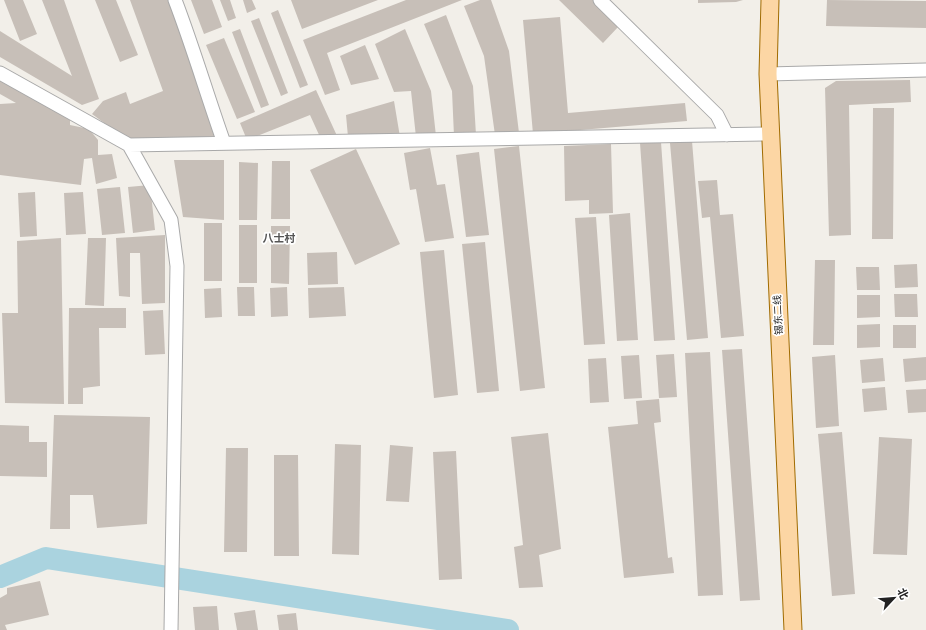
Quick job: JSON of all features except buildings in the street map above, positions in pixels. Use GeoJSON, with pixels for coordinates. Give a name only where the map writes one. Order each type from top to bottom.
{"type":"FeatureCollection","features":[{"type":"Feature","properties":{"kind":"main road","name":"锡东二线"},"geometry":{"type":"LineString","coordinates":[[770,0],[768,74],[770,134],[793,630]]}},
{"type":"Feature","properties":{"kind":"street"},"geometry":{"type":"LineString","coordinates":[[175,0],[195,51],[198,68],[224,143]]}},
{"type":"Feature","properties":{"kind":"street"},"geometry":{"type":"LineString","coordinates":[[600,0],[717,115],[727,135]]}},
{"type":"Feature","properties":{"kind":"street"},"geometry":{"type":"LineString","coordinates":[[768,74],[926,70]]}},
{"type":"Feature","properties":{"kind":"street"},"geometry":{"type":"LineString","coordinates":[[0,73],[130,145],[770,134]]}},
{"type":"Feature","properties":{"kind":"street"},"geometry":{"type":"LineString","coordinates":[[130,145],[171,220],[177,266],[171,630]]}},
{"type":"Feature","properties":{"kind":"waterway"},"geometry":{"type":"LineString","coordinates":[[0,577],[46,558],[508,630]]}},
{"type":"Feature","properties":{"kind":"district","name":"八士村"},"geometry":{"type":"Point","coordinates":[279,238]}}]}
